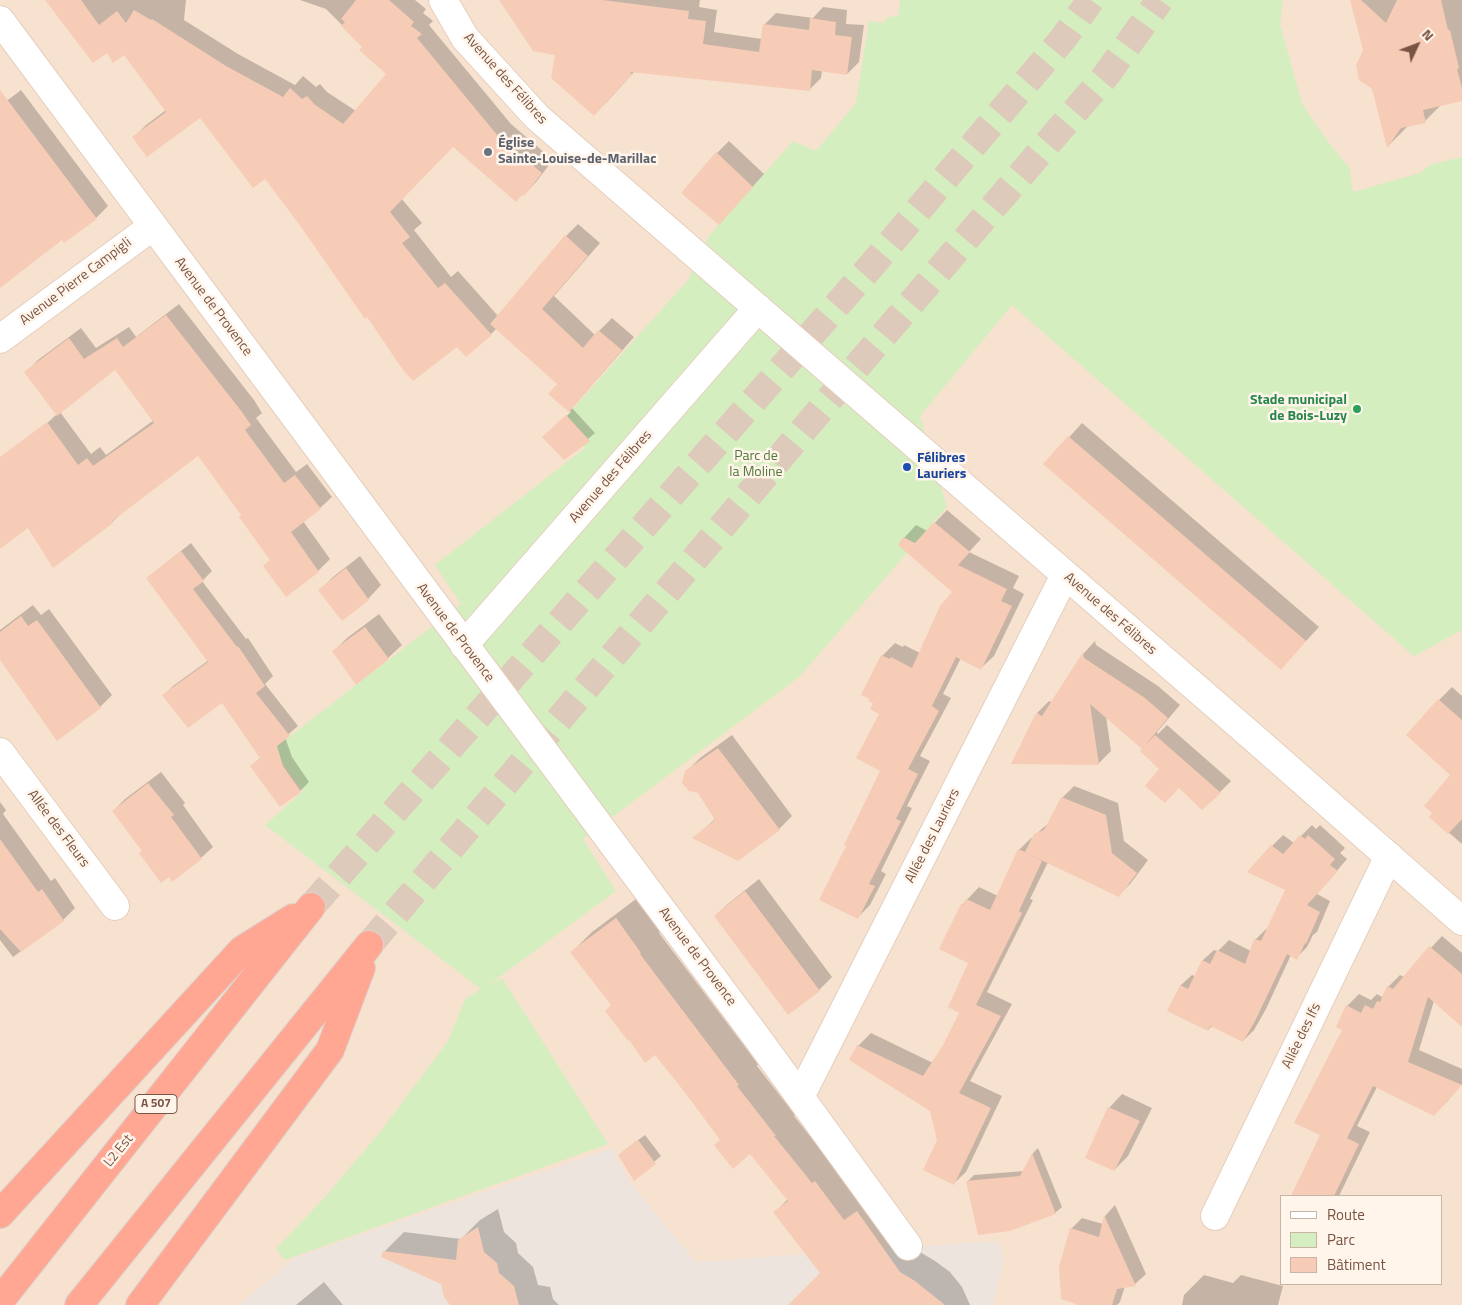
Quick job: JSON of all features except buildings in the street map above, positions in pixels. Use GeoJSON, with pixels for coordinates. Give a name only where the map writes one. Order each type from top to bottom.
{"type":"FeatureCollection","features":[{"type":"Feature","properties":{"kind":"highway","name":"L2 Est"},"geometry":{"type":"LineString","coordinates":[[0,1214],[242,950],[311,907],[0,1300]]}},
{"type":"Feature","properties":{"kind":"highway"},"geometry":{"type":"LineString","coordinates":[[79,1305],[369,945],[330,1050],[140,1305]]}},
{"type":"Feature","properties":{"kind":"street","name":"Avenue des Félibres"},"geometry":{"type":"LineString","coordinates":[[443,0],[465,38],[536,117],[1390,856],[1462,921]]}},
{"type":"Feature","properties":{"kind":"street","name":"Avenue de Provence"},"geometry":{"type":"LineString","coordinates":[[0,20],[800,1097],[908,1246]]}},
{"type":"Feature","properties":{"kind":"street","name":"Avenue Pierre Campigli"},"geometry":{"type":"LineString","coordinates":[[0,339],[153,226]]}},
{"type":"Feature","properties":{"kind":"street","name":"Avenue des Félibres"},"geometry":{"type":"LineString","coordinates":[[464,645],[758,308]]}},
{"type":"Feature","properties":{"kind":"street","name":"Allée des Lauriers"},"geometry":{"type":"LineString","coordinates":[[800,1097],[1065,575]]}},
{"type":"Feature","properties":{"kind":"street","name":"Allée des Fleurs"},"geometry":{"type":"LineString","coordinates":[[0,752],[116,906]]}},
{"type":"Feature","properties":{"kind":"street","name":"Allée des Ifs"},"geometry":{"type":"LineString","coordinates":[[1215,1216],[1390,856]]}},
{"type":"Feature","properties":{"kind":"shaded area"},"geometry":{"type":"Polygon","coordinates":[[[0,0],[1462,0],[1462,1305],[0,1305],[0,0]]]}},
{"type":"Feature","properties":{"kind":"shaded area"},"geometry":{"type":"Polygon","coordinates":[[[611,1148],[631,1184],[696,1262],[997,1241],[1004,1258],[993,1305],[239,1305],[294,1258],[611,1148]]]}},
{"type":"Feature","properties":{"kind":"green space","name":"Parc de la Moline"},"geometry":{"type":"Polygon","coordinates":[[[900,0],[1283,0],[1280,24],[1302,104],[1350,169],[1353,192],[1420,173],[1430,165],[1462,157],[1462,630],[1414,656],[1012,305],[920,416],[947,507],[799,677],[583,839],[616,891],[487,986],[502,978],[608,1144],[285,1260],[276,1249],[325,1197],[381,1131],[448,1041],[465,999],[481,989],[265,825],[303,791],[272,750],[461,604],[435,565],[585,448],[562,421],[688,280],[709,236],[793,141],[816,151],[856,103],[869,21],[883,23],[888,17],[898,16],[900,0]]]}},
{"type":"Feature","properties":{"kind":"tunnel"},"geometry":{"type":"LineString","coordinates":[[311,907],[866,272],[1062,40],[1091,0]]}},
{"type":"Feature","properties":{"kind":"tunnel"},"geometry":{"type":"LineString","coordinates":[[369,945],[865,357],[1107,74],[1160,0]]}},
{"type":"Feature","properties":{"kind":"place","name":"Église Sainte-Louise-de-Marillac"},"geometry":{"type":"Point","coordinates":[488,152]}},
{"type":"Feature","properties":{"kind":"place","name":"Stade municipal de Bois-Luzy"},"geometry":{"type":"Point","coordinates":[1357,409]}},
{"type":"Feature","properties":{"kind":"place","name":"Félibres Lauriers"},"geometry":{"type":"Point","coordinates":[907,467]}}]}
